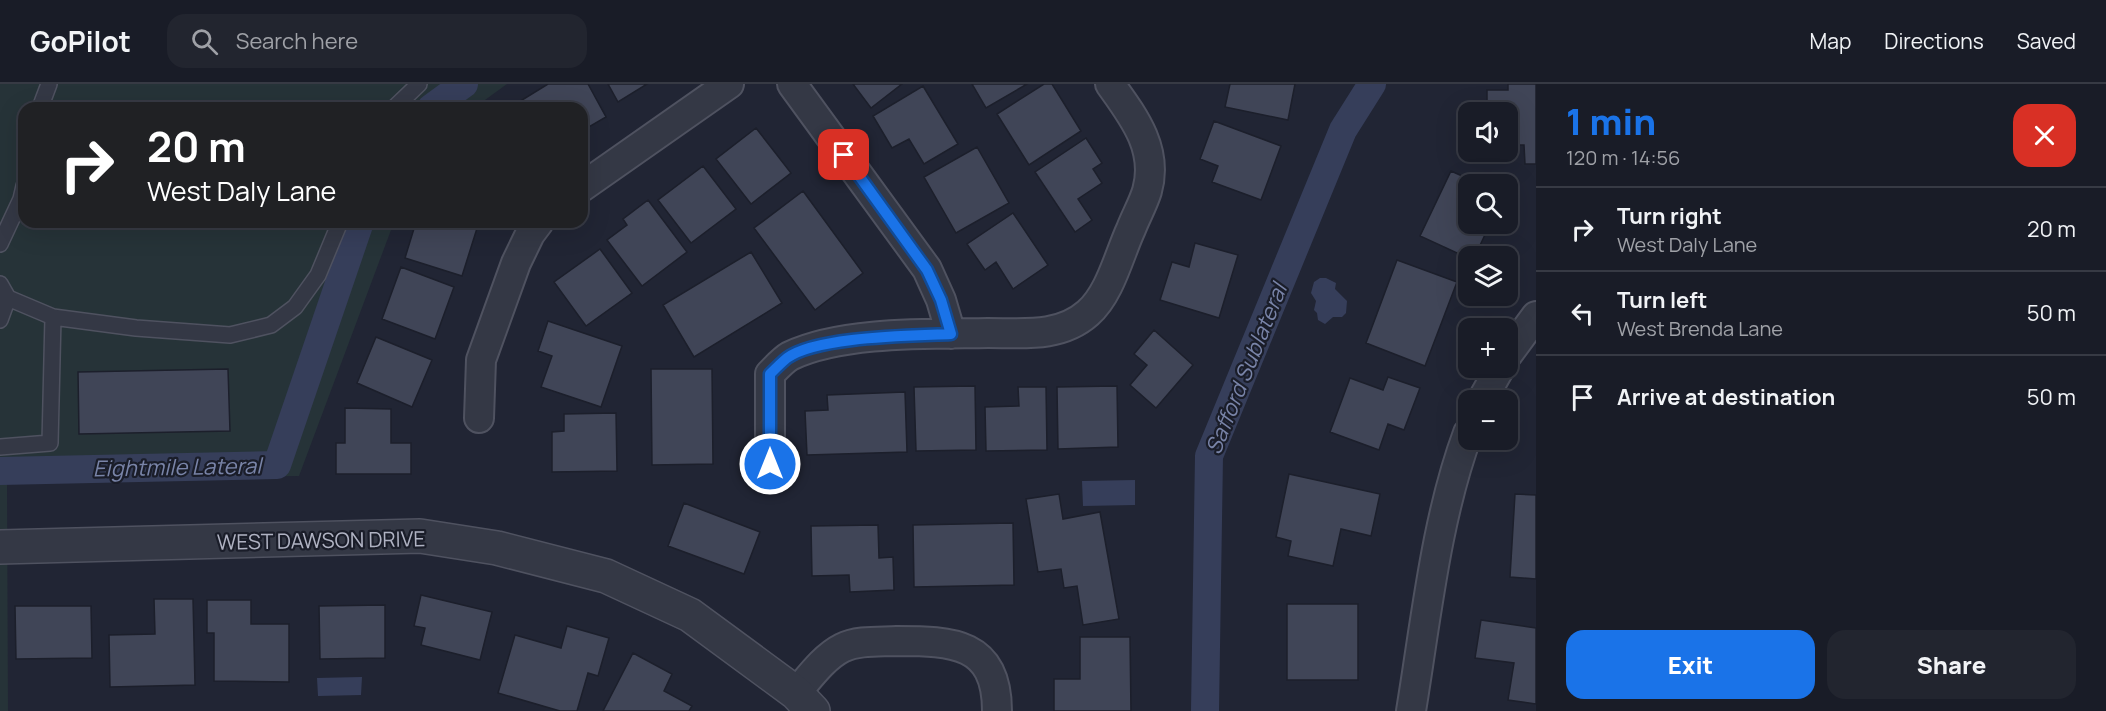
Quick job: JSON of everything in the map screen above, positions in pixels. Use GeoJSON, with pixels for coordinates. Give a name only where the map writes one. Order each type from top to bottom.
{"type":"FeatureCollection","features":[{"type":"Feature","properties":{"kind":"street"},"geometry":{"type":"LineString","coordinates":[[588,183],[729,84]]}},
{"type":"Feature","properties":{"kind":"street"},"geometry":{"type":"LineString","coordinates":[[792,84],[927,270],[941,300],[951,334]]}},
{"type":"Feature","properties":{"kind":"street"},"geometry":{"type":"LineString","coordinates":[[770,464],[770,374],[788,357],[846,340],[951,334],[1042,333],[1069,326],[1089,313],[1103,293],[1147,191],[1151,169],[1147,141],[1134,117],[1110,84]]}},
{"type":"Feature","properties":{"kind":"street"},"geometry":{"type":"LineString","coordinates":[[479,418],[482,360],[516,262],[534,228]]}},
{"type":"Feature","properties":{"kind":"street"},"geometry":{"type":"LineString","coordinates":[[1518,340],[1536,316]]}},
{"type":"Feature","properties":{"kind":"street"},"geometry":{"type":"LineString","coordinates":[[1411,711],[1443,520],[1462,450]]}},
{"type":"Feature","properties":{"kind":"street","name":"WEST DAWSON DRIVE"},"geometry":{"type":"LineString","coordinates":[[0,547],[420,536],[497,548],[606,576],[690,615],[804,702]]}},
{"type":"Feature","properties":{"kind":"street"},"geometry":{"type":"LineString","coordinates":[[804,702],[825,661],[843,648],[866,642],[941,641],[964,647],[983,663],[994,679],[997,711]]}},
{"type":"Feature","properties":{"kind":"lane"},"geometry":{"type":"LineString","coordinates":[[42,102],[49,84]]}},
{"type":"Feature","properties":{"kind":"lane"},"geometry":{"type":"LineString","coordinates":[[400,102],[420,84]]}},
{"type":"Feature","properties":{"kind":"lane"},"geometry":{"type":"LineString","coordinates":[[0,244],[18,205]]}},
{"type":"Feature","properties":{"kind":"lane"},"geometry":{"type":"LineString","coordinates":[[0,285],[8,298],[52,316],[136,328],[230,335],[271,325],[295,306],[318,275],[338,228]]}},
{"type":"Feature","properties":{"kind":"lane"},"geometry":{"type":"LineString","coordinates":[[0,320],[8,298]]}},
{"type":"Feature","properties":{"kind":"lane"},"geometry":{"type":"LineString","coordinates":[[0,447],[50,443],[52,316]]}},
{"type":"Feature","properties":{"kind":"shaded area"},"geometry":{"type":"Polygon","coordinates":[[[0,84],[507,84],[482,102],[18,102],[18,228],[392,228],[299,476],[7,479],[8,711],[0,711],[0,84]]]}},
{"type":"Feature","properties":{"kind":"water"},"geometry":{"type":"Polygon","coordinates":[[[1320,278],[1336,283],[1335,289],[1347,301],[1346,313],[1342,317],[1333,317],[1325,324],[1318,320],[1314,310],[1316,301],[1311,293],[1314,282],[1320,278]]]}},
{"type":"Feature","properties":{"kind":"water"},"geometry":{"type":"Polygon","coordinates":[[[1135,480],[1135,505],[1083,506],[1082,481],[1135,480]]]}},
{"type":"Feature","properties":{"kind":"water"},"geometry":{"type":"Polygon","coordinates":[[[362,677],[361,695],[318,696],[317,678],[362,677]]]}},
{"type":"Feature","properties":{"kind":"building"},"geometry":{"type":"Polygon","coordinates":[[[548,84],[588,84],[606,117],[588,128],[588,102],[519,102],[548,84]]]}},
{"type":"Feature","properties":{"kind":"building"},"geometry":{"type":"Polygon","coordinates":[[[608,84],[647,84],[618,102],[608,84]]]}},
{"type":"Feature","properties":{"kind":"building"},"geometry":{"type":"Polygon","coordinates":[[[853,84],[902,84],[871,108],[853,84]]]}},
{"type":"Feature","properties":{"kind":"building"},"geometry":{"type":"Polygon","coordinates":[[[972,84],[1027,84],[986,108],[972,84]]]}},
{"type":"Feature","properties":{"kind":"building"},"geometry":{"type":"Polygon","coordinates":[[[1044,84],[1052,84],[1081,131],[1029,165],[997,114],[1044,84]]]}},
{"type":"Feature","properties":{"kind":"building"},"geometry":{"type":"Polygon","coordinates":[[[1230,84],[1295,84],[1288,120],[1225,107],[1230,84]]]}},
{"type":"Feature","properties":{"kind":"building"},"geometry":{"type":"Polygon","coordinates":[[[1508,84],[1536,84],[1536,164],[1525,164],[1524,145],[1518,145],[1518,102],[1487,102],[1487,90],[1508,90],[1508,84]]]}},
{"type":"Feature","properties":{"kind":"building"},"geometry":{"type":"Polygon","coordinates":[[[923,86],[958,144],[924,164],[909,139],[892,148],[873,116],[923,86]]]}},
{"type":"Feature","properties":{"kind":"building"},"geometry":{"type":"Polygon","coordinates":[[[1214,121],[1281,146],[1261,200],[1212,182],[1218,166],[1200,159],[1214,121]]]}},
{"type":"Feature","properties":{"kind":"building"},"geometry":{"type":"Polygon","coordinates":[[[756,128],[791,173],[751,204],[716,159],[756,128]]]}},
{"type":"Feature","properties":{"kind":"building"},"geometry":{"type":"Polygon","coordinates":[[[1086,138],[1102,163],[1093,169],[1102,183],[1078,199],[1092,220],[1075,232],[1035,172],[1086,138]]]}},
{"type":"Feature","properties":{"kind":"building"},"geometry":{"type":"Polygon","coordinates":[[[977,147],[1009,203],[956,233],[924,177],[977,147]]]}},
{"type":"Feature","properties":{"kind":"building"},"geometry":{"type":"Polygon","coordinates":[[[703,166],[736,209],[691,243],[658,200],[703,166]]]}},
{"type":"Feature","properties":{"kind":"building"},"geometry":{"type":"Polygon","coordinates":[[[1451,171],[1458,174],[1458,234],[1485,234],[1480,246],[1458,246],[1458,253],[1420,236],[1451,171]]]}},
{"type":"Feature","properties":{"kind":"building"},"geometry":{"type":"Polygon","coordinates":[[[803,191],[863,273],[815,310],[754,228],[803,191]]]}},
{"type":"Feature","properties":{"kind":"building"},"geometry":{"type":"Polygon","coordinates":[[[648,200],[687,252],[642,286],[607,240],[627,225],[623,219],[648,200]]]}},
{"type":"Feature","properties":{"kind":"building"},"geometry":{"type":"Polygon","coordinates":[[[1013,213],[1048,265],[1013,289],[996,262],[985,270],[967,244],[1013,213]]]}},
{"type":"Feature","properties":{"kind":"building"},"geometry":{"type":"Polygon","coordinates":[[[414,228],[477,228],[462,276],[405,258],[414,228]]]}},
{"type":"Feature","properties":{"kind":"building"},"geometry":{"type":"Polygon","coordinates":[[[1195,243],[1238,255],[1219,318],[1160,300],[1172,262],[1189,267],[1195,243]]]}},
{"type":"Feature","properties":{"kind":"building"},"geometry":{"type":"Polygon","coordinates":[[[600,249],[632,293],[586,326],[554,282],[600,249]]]}},
{"type":"Feature","properties":{"kind":"building"},"geometry":{"type":"Polygon","coordinates":[[[751,252],[782,303],[694,357],[663,305],[751,252]]]}},
{"type":"Feature","properties":{"kind":"building"},"geometry":{"type":"Polygon","coordinates":[[[1397,260],[1457,282],[1425,366],[1366,343],[1397,260]]]}},
{"type":"Feature","properties":{"kind":"building"},"geometry":{"type":"Polygon","coordinates":[[[401,267],[454,287],[435,339],[382,319],[401,267]]]}},
{"type":"Feature","properties":{"kind":"building"},"geometry":{"type":"Polygon","coordinates":[[[548,321],[622,346],[601,407],[541,387],[552,356],[538,351],[548,321]]]}},
{"type":"Feature","properties":{"kind":"building"},"geometry":{"type":"Polygon","coordinates":[[[1154,330],[1193,365],[1156,408],[1130,385],[1147,365],[1134,354],[1154,330]]]}},
{"type":"Feature","properties":{"kind":"building"},"geometry":{"type":"Polygon","coordinates":[[[376,337],[432,360],[412,407],[357,383],[376,337]]]}},
{"type":"Feature","properties":{"kind":"building"},"geometry":{"type":"Polygon","coordinates":[[[228,369],[230,431],[79,434],[78,372],[228,369]]]}},
{"type":"Feature","properties":{"kind":"building"},"geometry":{"type":"Polygon","coordinates":[[[651,369],[712,369],[713,464],[652,465],[651,369]]]}},
{"type":"Feature","properties":{"kind":"building"},"geometry":{"type":"Polygon","coordinates":[[[1388,377],[1420,388],[1404,430],[1388,424],[1379,450],[1330,432],[1350,378],[1383,390],[1388,377]]]}},
{"type":"Feature","properties":{"kind":"building"},"geometry":{"type":"Polygon","coordinates":[[[975,386],[976,450],[916,451],[914,387],[975,386]]]}},
{"type":"Feature","properties":{"kind":"building"},"geometry":{"type":"Polygon","coordinates":[[[1117,386],[1118,447],[1058,449],[1057,387],[1117,386]]]}},
{"type":"Feature","properties":{"kind":"building"},"geometry":{"type":"Polygon","coordinates":[[[1018,387],[1046,387],[1047,450],[986,451],[985,407],[1019,406],[1018,387]]]}},
{"type":"Feature","properties":{"kind":"building"},"geometry":{"type":"Polygon","coordinates":[[[905,392],[907,452],[807,455],[805,411],[828,410],[827,395],[905,392]]]}},
{"type":"Feature","properties":{"kind":"building"},"geometry":{"type":"Polygon","coordinates":[[[345,408],[391,409],[391,443],[411,443],[411,474],[336,474],[336,443],[345,443],[345,408]]]}},
{"type":"Feature","properties":{"kind":"building"},"geometry":{"type":"Polygon","coordinates":[[[616,413],[617,471],[552,472],[552,432],[564,431],[564,414],[616,413]]]}},
{"type":"Feature","properties":{"kind":"building"},"geometry":{"type":"Polygon","coordinates":[[[1289,474],[1380,494],[1371,536],[1341,529],[1333,566],[1288,556],[1291,541],[1276,537],[1289,474]]]}},
{"type":"Feature","properties":{"kind":"building"},"geometry":{"type":"Polygon","coordinates":[[[1059,494],[1063,519],[1100,512],[1119,619],[1083,625],[1077,586],[1064,588],[1061,569],[1038,572],[1026,499],[1059,494]]]}},
{"type":"Feature","properties":{"kind":"building"},"geometry":{"type":"Polygon","coordinates":[[[1515,494],[1536,495],[1536,579],[1510,577],[1515,494]]]}},
{"type":"Feature","properties":{"kind":"building"},"geometry":{"type":"Polygon","coordinates":[[[684,503],[760,532],[744,574],[668,546],[684,503]]]}},
{"type":"Feature","properties":{"kind":"building"},"geometry":{"type":"Polygon","coordinates":[[[1013,523],[1014,585],[914,587],[913,525],[1013,523]]]}},
{"type":"Feature","properties":{"kind":"building"},"geometry":{"type":"Polygon","coordinates":[[[878,525],[879,558],[893,557],[894,590],[850,592],[849,575],[812,576],[811,526],[878,525]]]}},
{"type":"Feature","properties":{"kind":"building"},"geometry":{"type":"Polygon","coordinates":[[[421,595],[492,612],[480,660],[421,645],[425,628],[414,626],[421,595]]]}},
{"type":"Feature","properties":{"kind":"building"},"geometry":{"type":"Polygon","coordinates":[[[154,599],[193,599],[195,685],[110,687],[109,635],[155,634],[154,599]]]}},
{"type":"Feature","properties":{"kind":"building"},"geometry":{"type":"Polygon","coordinates":[[[207,600],[251,600],[251,624],[289,624],[289,682],[214,681],[214,633],[207,633],[207,600]]]}},
{"type":"Feature","properties":{"kind":"building"},"geometry":{"type":"Polygon","coordinates":[[[1287,604],[1358,604],[1358,680],[1287,680],[1287,604]]]}},
{"type":"Feature","properties":{"kind":"building"},"geometry":{"type":"Polygon","coordinates":[[[385,605],[385,658],[320,659],[319,606],[385,605]]]}},
{"type":"Feature","properties":{"kind":"building"},"geometry":{"type":"Polygon","coordinates":[[[15,606],[91,606],[92,658],[16,659],[15,606]]]}},
{"type":"Feature","properties":{"kind":"building"},"geometry":{"type":"Polygon","coordinates":[[[1481,620],[1536,628],[1536,704],[1508,700],[1514,663],[1475,658],[1481,620]]]}},
{"type":"Feature","properties":{"kind":"building"},"geometry":{"type":"Polygon","coordinates":[[[567,626],[609,638],[598,676],[588,673],[577,711],[560,711],[498,693],[515,635],[561,648],[567,626]]]}},
{"type":"Feature","properties":{"kind":"building"},"geometry":{"type":"Polygon","coordinates":[[[1080,637],[1130,637],[1131,711],[1054,711],[1054,679],[1080,679],[1080,637]]]}},
{"type":"Feature","properties":{"kind":"building"},"geometry":{"type":"Polygon","coordinates":[[[633,653],[672,674],[664,691],[692,706],[689,711],[603,711],[633,653]]]}},
{"type":"Feature","properties":{"kind":"waterway","name":"Eightmile Lateral"},"geometry":{"type":"LineString","coordinates":[[439,102],[464,84]]}},
{"type":"Feature","properties":{"kind":"waterway","name":"Safford Sublateral"},"geometry":{"type":"LineString","coordinates":[[1205,711],[1209,456],[1343,130],[1372,84]]}},
{"type":"Feature","properties":{"kind":"waterway","name":"Eightmile Lateral"},"geometry":{"type":"LineString","coordinates":[[0,471],[277,465],[358,228]]}},
{"type":"Feature","properties":{"kind":"route"},"geometry":{"type":"LineString","coordinates":[[770,464],[770,374],[788,357],[846,340],[951,334],[941,300],[927,270],[844,155]]}}]}
